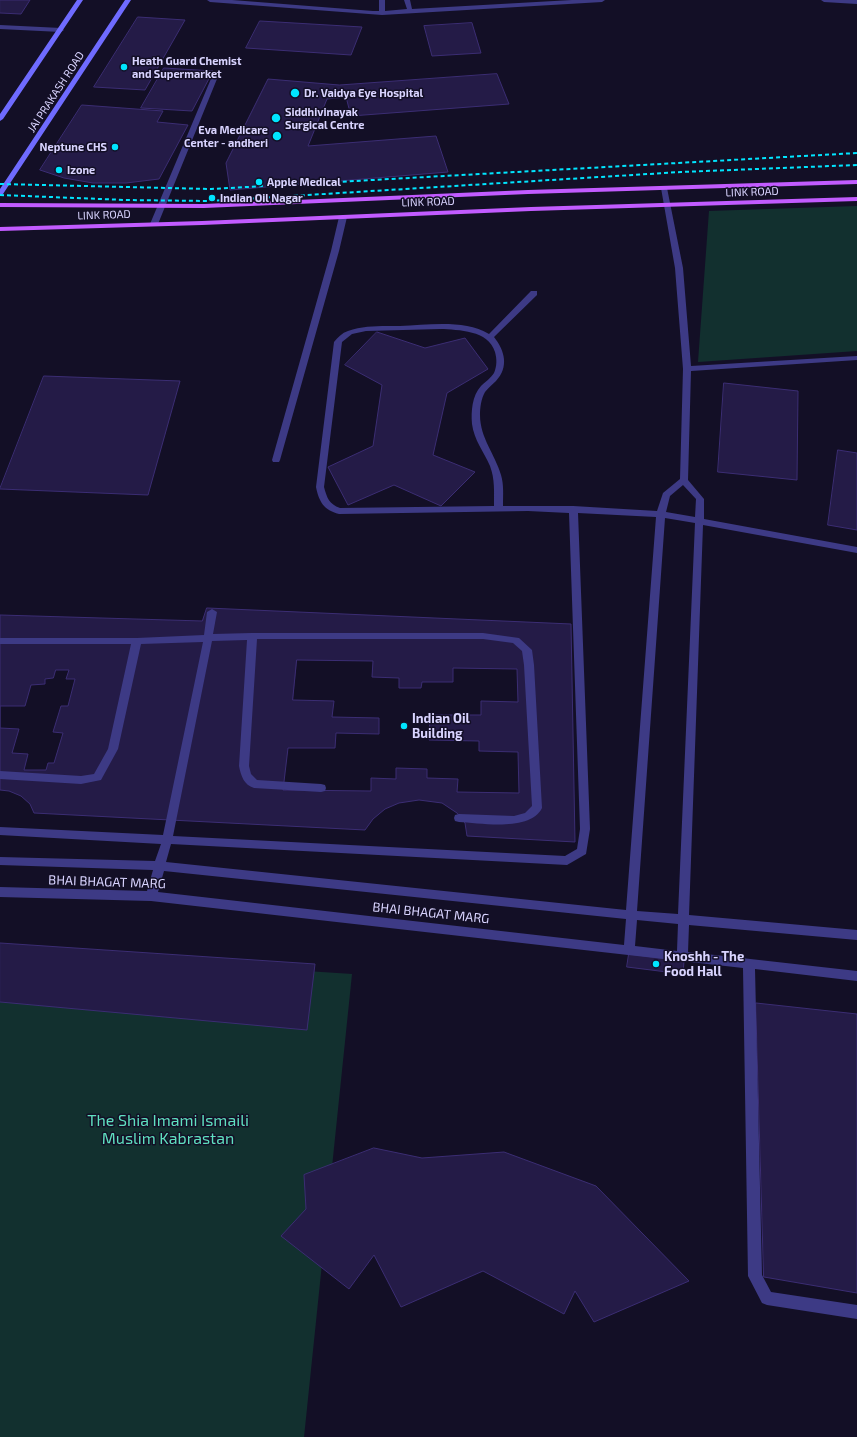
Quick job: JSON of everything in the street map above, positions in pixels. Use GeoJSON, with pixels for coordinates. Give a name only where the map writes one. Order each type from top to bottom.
{"type":"FeatureCollection","features":[{"type":"Feature","properties":{"kind":"main road"},"geometry":{"type":"LineString","coordinates":[[0,119],[80,0]]}},
{"type":"Feature","properties":{"kind":"main road","name":"JAI PRAKASH ROAD"},"geometry":{"type":"LineString","coordinates":[[0,194],[128,0]]}},
{"type":"Feature","properties":{"kind":"main road","name":"LINK ROAD"},"geometry":{"type":"LineString","coordinates":[[0,205],[204,206],[528,192],[857,182]]}},
{"type":"Feature","properties":{"kind":"main road","name":"LINK ROAD"},"geometry":{"type":"LineString","coordinates":[[0,229],[531,209],[669,206],[857,199]]}},
{"type":"Feature","properties":{"kind":"street"},"geometry":{"type":"LineString","coordinates":[[210,0],[283,2],[382,13],[483,7],[516,2],[602,0]]}},
{"type":"Feature","properties":{"kind":"street"},"geometry":{"type":"LineString","coordinates":[[382,0],[382,13]]}},
{"type":"Feature","properties":{"kind":"street"},"geometry":{"type":"LineString","coordinates":[[407,0],[410,11]]}},
{"type":"Feature","properties":{"kind":"street"},"geometry":{"type":"LineString","coordinates":[[480,0],[483,7]]}},
{"type":"Feature","properties":{"kind":"street"},"geometry":{"type":"LineString","coordinates":[[824,0],[857,2]]}},
{"type":"Feature","properties":{"kind":"street"},"geometry":{"type":"LineString","coordinates":[[430,1],[432,10]]}},
{"type":"Feature","properties":{"kind":"street"},"geometry":{"type":"LineString","coordinates":[[447,2],[449,9]]}},
{"type":"Feature","properties":{"kind":"street"},"geometry":{"type":"LineString","coordinates":[[0,27],[61,30]]}},
{"type":"Feature","properties":{"kind":"street"},"geometry":{"type":"LineString","coordinates":[[154,224],[216,74]]}},
{"type":"Feature","properties":{"kind":"street"},"geometry":{"type":"LineString","coordinates":[[664,188],[669,206],[679,268],[687,369],[684,480],[700,499],[682,956]]}},
{"type":"Feature","properties":{"kind":"street"},"geometry":{"type":"LineString","coordinates":[[276,460],[335,251],[343,217]]}},
{"type":"Feature","properties":{"kind":"street"},"geometry":{"type":"LineString","coordinates":[[490,338],[534,293]]}},
{"type":"Feature","properties":{"kind":"street"},"geometry":{"type":"LineString","coordinates":[[499,508],[498,476],[479,439],[476,417],[476,401],[483,389],[498,373],[502,359],[497,345],[490,338],[474,330],[457,327],[361,329],[340,337],[338,342],[320,487],[322,499],[330,509],[339,511],[499,508],[573,509],[661,514],[857,550]]}},
{"type":"Feature","properties":{"kind":"street"},"geometry":{"type":"LineString","coordinates":[[687,369],[854,358],[857,368]]}},
{"type":"Feature","properties":{"kind":"street"},"geometry":{"type":"LineString","coordinates":[[629,950],[661,514],[666,496],[684,480]]}},
{"type":"Feature","properties":{"kind":"street"},"geometry":{"type":"LineString","coordinates":[[0,831],[541,861],[567,861],[582,851],[585,829],[573,509]]}},
{"type":"Feature","properties":{"kind":"street"},"geometry":{"type":"LineString","coordinates":[[151,896],[167,840],[212,612]]}},
{"type":"Feature","properties":{"kind":"street"},"geometry":{"type":"LineString","coordinates":[[252,636],[244,766],[246,776],[254,784],[321,788]]}},
{"type":"Feature","properties":{"kind":"street"},"geometry":{"type":"LineString","coordinates":[[0,641],[137,641],[252,636],[483,636],[516,640],[527,650],[530,665],[537,808],[528,816],[514,820],[459,818]]}},
{"type":"Feature","properties":{"kind":"street"},"geometry":{"type":"LineString","coordinates":[[0,775],[81,780],[97,777],[104,768],[113,749],[137,641]]}},
{"type":"Feature","properties":{"kind":"street"},"geometry":{"type":"LineString","coordinates":[[0,861],[159,866],[632,915],[857,934]]}},
{"type":"Feature","properties":{"kind":"street","name":"BHAI BHAGAT MARG"},"geometry":{"type":"LineString","coordinates":[[0,892],[151,896],[857,976]]}},
{"type":"Feature","properties":{"kind":"street"},"geometry":{"type":"LineString","coordinates":[[749,963],[754,1276],[767,1298],[857,1312]]}},
{"type":"Feature","properties":{"kind":"green space"},"geometry":{"type":"Polygon","coordinates":[[[857,206],[857,351],[698,362],[709,211],[857,206]]]}},
{"type":"Feature","properties":{"kind":"green space","name":"The Shia Imami Ismaili Muslim Kabrastan"},"geometry":{"type":"Polygon","coordinates":[[[0,951],[352,974],[304,1437],[0,1437],[0,951]]]}},
{"type":"Feature","properties":{"kind":"building"},"geometry":{"type":"Polygon","coordinates":[[[0,0],[30,0],[21,14],[0,13],[0,0]]]}},
{"type":"Feature","properties":{"kind":"building"},"geometry":{"type":"Polygon","coordinates":[[[138,17],[185,20],[145,90],[94,87],[138,17]]]}},
{"type":"Feature","properties":{"kind":"building"},"geometry":{"type":"Polygon","coordinates":[[[260,21],[362,27],[351,55],[246,48],[260,21]]]}},
{"type":"Feature","properties":{"kind":"building"},"geometry":{"type":"Polygon","coordinates":[[[472,23],[481,53],[432,56],[424,26],[472,23]]]}},
{"type":"Feature","properties":{"kind":"building"},"geometry":{"type":"Polygon","coordinates":[[[164,68],[213,71],[192,111],[141,108],[164,68]]]}},
{"type":"Feature","properties":{"kind":"building"},"geometry":{"type":"Polygon","coordinates":[[[497,74],[509,104],[351,116],[346,97],[327,99],[308,146],[436,136],[448,172],[230,190],[226,163],[268,79],[339,85],[497,74]]]}},
{"type":"Feature","properties":{"kind":"building","name":"Neptune CHS"},"geometry":{"type":"Polygon","coordinates":[[[82,105],[163,111],[157,122],[188,125],[159,179],[126,183],[93,183],[64,178],[40,170],[82,105]]]}},
{"type":"Feature","properties":{"kind":"building"},"geometry":{"type":"Polygon","coordinates":[[[377,332],[425,348],[465,338],[488,369],[447,393],[433,455],[475,472],[441,506],[394,485],[348,505],[328,467],[373,446],[382,385],[345,365],[377,332]]]}},
{"type":"Feature","properties":{"kind":"building"},"geometry":{"type":"Polygon","coordinates":[[[44,376],[180,381],[148,495],[0,489],[44,376]]]}},
{"type":"Feature","properties":{"kind":"building"},"geometry":{"type":"Polygon","coordinates":[[[724,383],[798,391],[797,480],[718,472],[724,383]]]}},
{"type":"Feature","properties":{"kind":"building"},"geometry":{"type":"Polygon","coordinates":[[[838,450],[857,453],[857,530],[828,525],[838,450]]]}},
{"type":"Feature","properties":{"kind":"building"},"geometry":{"type":"Polygon","coordinates":[[[207,608],[571,624],[575,842],[467,836],[465,823],[457,813],[442,803],[419,800],[399,803],[385,809],[373,819],[365,830],[34,813],[30,804],[21,796],[9,791],[0,790],[0,615],[202,621],[207,608]]]}},
{"type":"Feature","properties":{"kind":"building","name":"Indian Oil Building"},"geometry":{"type":"Polygon","coordinates":[[[297,660],[373,661],[372,677],[399,678],[399,688],[421,688],[422,682],[453,682],[453,668],[517,669],[518,702],[481,701],[481,715],[430,715],[429,740],[479,741],[479,751],[518,752],[519,793],[457,792],[458,779],[427,778],[427,769],[396,768],[396,779],[371,778],[371,791],[283,790],[288,748],[335,748],[336,733],[379,734],[379,718],[332,717],[334,701],[293,700],[297,660]]]}},
{"type":"Feature","properties":{"kind":"building"},"geometry":{"type":"Polygon","coordinates":[[[56,670],[69,670],[66,679],[75,679],[68,706],[61,706],[53,732],[63,733],[54,763],[48,763],[46,770],[24,770],[28,754],[12,753],[19,729],[0,728],[0,706],[25,706],[31,685],[45,684],[45,679],[53,678],[56,670]]]}},
{"type":"Feature","properties":{"kind":"building"},"geometry":{"type":"Polygon","coordinates":[[[0,943],[315,964],[307,1030],[0,1002],[0,943]]]}},
{"type":"Feature","properties":{"kind":"building","name":"Knoshh - The Food Hall"},"geometry":{"type":"Polygon","coordinates":[[[629,954],[684,961],[683,974],[627,967],[629,954]]]}},
{"type":"Feature","properties":{"kind":"building"},"geometry":{"type":"Polygon","coordinates":[[[756,1003],[857,1014],[857,1293],[764,1277],[756,1003]]]}},
{"type":"Feature","properties":{"kind":"building"},"geometry":{"type":"Polygon","coordinates":[[[374,1148],[422,1158],[504,1152],[596,1186],[689,1281],[594,1322],[575,1291],[564,1314],[483,1271],[401,1307],[374,1255],[349,1289],[281,1236],[306,1209],[304,1175],[374,1148]]]}},
{"type":"Feature","properties":{"kind":"railway"},"geometry":{"type":"LineString","coordinates":[[0,184],[211,189],[857,153]]}},
{"type":"Feature","properties":{"kind":"railway"},"geometry":{"type":"LineString","coordinates":[[0,195],[126,200],[210,201],[681,172],[857,165]]}},
{"type":"Feature","properties":{"kind":"place","name":"Heath Guard Chemist and Supermarket"},"geometry":{"type":"Point","coordinates":[124,67]}},
{"type":"Feature","properties":{"kind":"place","name":"Dr. Vaidya Eye Hospital"},"geometry":{"type":"Point","coordinates":[295,93]}},
{"type":"Feature","properties":{"kind":"place","name":"Siddhivinayak Surgical Centre"},"geometry":{"type":"Point","coordinates":[276,118]}},
{"type":"Feature","properties":{"kind":"place","name":"Eva Medicare Center - andheri"},"geometry":{"type":"Point","coordinates":[277,136]}},
{"type":"Feature","properties":{"kind":"place","name":"Neptune CHS"},"geometry":{"type":"Point","coordinates":[115,147]}},
{"type":"Feature","properties":{"kind":"place","name":"Izone"},"geometry":{"type":"Point","coordinates":[59,170]}},
{"type":"Feature","properties":{"kind":"place","name":"Apple Medical"},"geometry":{"type":"Point","coordinates":[259,182]}},
{"type":"Feature","properties":{"kind":"place","name":"Indian Oil Nagar"},"geometry":{"type":"Point","coordinates":[212,198]}},
{"type":"Feature","properties":{"kind":"place","name":"Indian Oil Building"},"geometry":{"type":"Point","coordinates":[404,726]}},
{"type":"Feature","properties":{"kind":"place","name":"Knoshh - The Food Hall"},"geometry":{"type":"Point","coordinates":[656,964]}}]}
